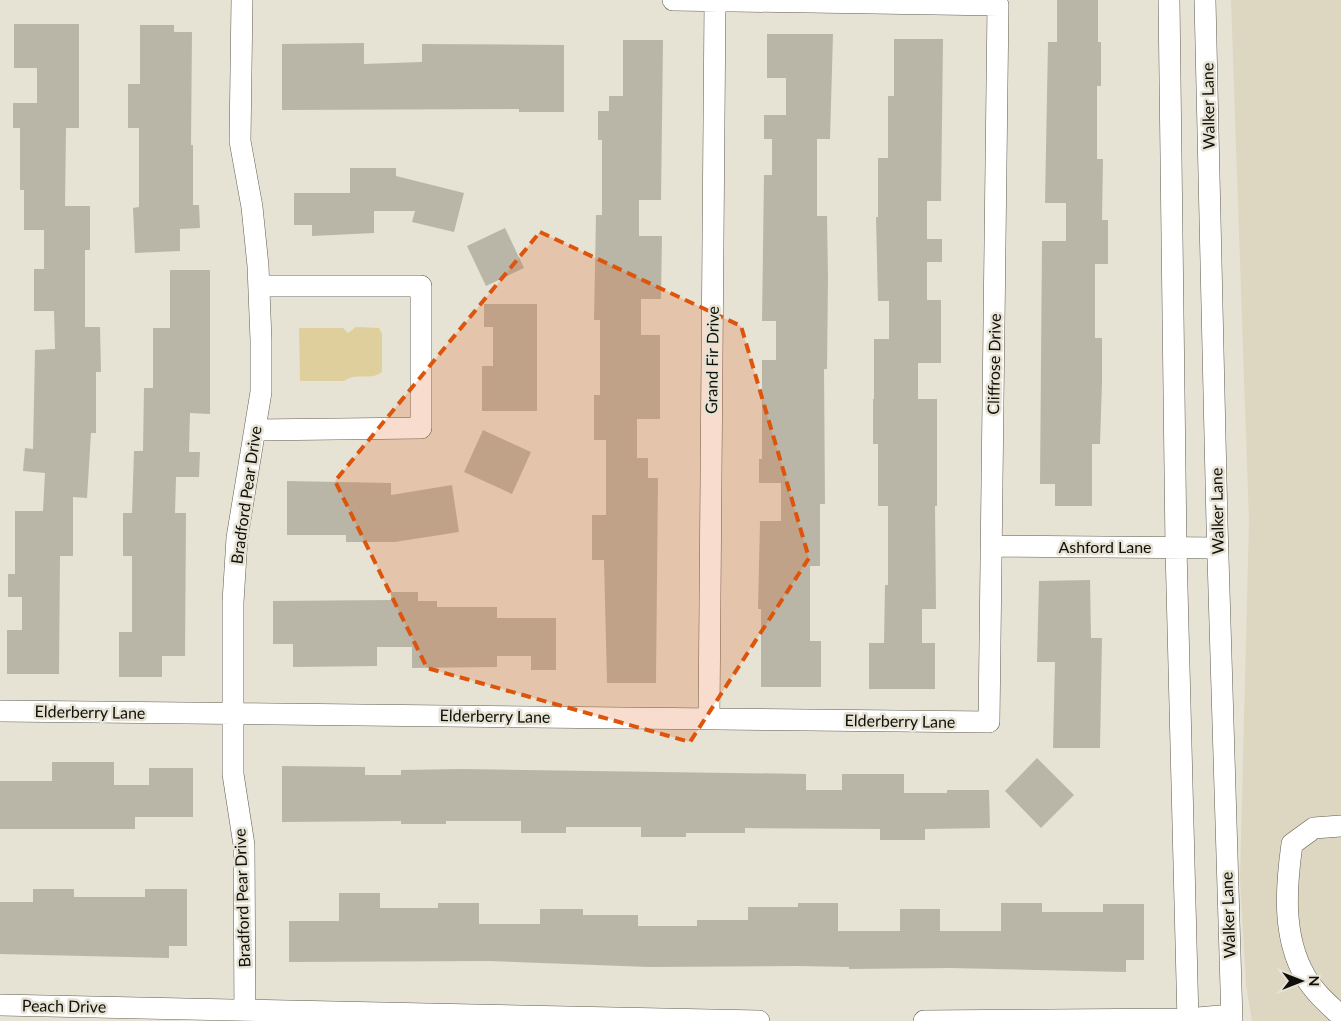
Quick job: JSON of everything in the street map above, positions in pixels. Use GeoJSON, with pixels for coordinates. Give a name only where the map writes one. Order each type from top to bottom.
{"type":"FeatureCollection","features":[{"type":"Feature","properties":{"kind":"street","name":"Bradford Pear Drive"},"geometry":{"type":"LineString","coordinates":[[242,0],[240,141],[252,207],[259,286],[261,392],[237,538],[233,602],[233,774],[244,845],[245,1015]]}},
{"type":"Feature","properties":{"kind":"street"},"geometry":{"type":"LineString","coordinates":[[673,0],[715,2]]}},
{"type":"Feature","properties":{"kind":"street"},"geometry":{"type":"LineString","coordinates":[[1170,0],[1176,548],[1187,1020]]}},
{"type":"Feature","properties":{"kind":"street","name":"Walker Lane"},"geometry":{"type":"LineString","coordinates":[[1205,0],[1231,1018]]}},
{"type":"Feature","properties":{"kind":"street","name":"Cliffrose Drive"},"geometry":{"type":"LineString","coordinates":[[715,2],[998,5],[989,722]]}},
{"type":"Feature","properties":{"kind":"street","name":"Grand Fir Drive"},"geometry":{"type":"LineString","coordinates":[[709,719],[715,2]]}},
{"type":"Feature","properties":{"kind":"street"},"geometry":{"type":"LineString","coordinates":[[255,430],[421,428],[421,286],[259,286]]}},
{"type":"Feature","properties":{"kind":"street","name":"Ashford Lane"},"geometry":{"type":"LineString","coordinates":[[992,546],[1218,548]]}},
{"type":"Feature","properties":{"kind":"street","name":"Elderberry Lane"},"geometry":{"type":"LineString","coordinates":[[0,711],[989,722]]}},
{"type":"Feature","properties":{"kind":"street"},"geometry":{"type":"LineString","coordinates":[[1341,826],[1314,828],[1292,844],[1287,876],[1287,914],[1294,947],[1304,976],[1322,999],[1341,1016]]}},
{"type":"Feature","properties":{"kind":"street","name":"Peach Drive"},"geometry":{"type":"LineString","coordinates":[[0,1005],[245,1015],[759,1021]]}},
{"type":"Feature","properties":{"kind":"street"},"geometry":{"type":"LineString","coordinates":[[924,1021],[1187,1020],[1231,1018]]}},
{"type":"Feature","properties":{"kind":"highlighted area"},"geometry":{"type":"Polygon","coordinates":[[[540,232],[741,326],[809,558],[690,742],[427,668],[335,481],[540,232]]]}},
{"type":"Feature","properties":{"kind":"shaded area"},"geometry":{"type":"Polygon","coordinates":[[[1231,0],[1341,0],[1341,1021],[1252,1021],[1246,985],[1240,879],[1249,522],[1231,0]]]}},
{"type":"Feature","properties":{"kind":"shaded area"},"geometry":{"type":"Polygon","coordinates":[[[356,327],[379,328],[382,334],[382,372],[373,376],[348,378],[344,381],[300,381],[299,328],[343,328],[348,333],[356,327]]]}},
{"type":"Feature","properties":{"kind":"building"},"geometry":{"type":"Polygon","coordinates":[[[1057,0],[1098,0],[1098,42],[1101,42],[1101,86],[1097,86],[1097,159],[1103,159],[1102,220],[1108,220],[1108,264],[1095,264],[1095,338],[1102,338],[1102,382],[1100,444],[1092,444],[1092,506],[1055,506],[1055,484],[1040,484],[1042,241],[1066,241],[1066,203],[1045,203],[1048,42],[1057,42],[1057,0]]]}},
{"type":"Feature","properties":{"kind":"building"},"geometry":{"type":"Polygon","coordinates":[[[14,24],[79,24],[79,128],[66,128],[65,206],[90,206],[90,250],[85,250],[85,327],[100,327],[101,372],[96,372],[96,433],[91,433],[87,498],[73,497],[73,556],[60,556],[59,674],[7,674],[7,630],[22,630],[22,597],[8,597],[8,574],[15,574],[15,511],[43,511],[45,473],[23,471],[25,448],[33,449],[35,350],[55,349],[54,311],[34,311],[34,269],[44,269],[44,230],[24,230],[24,190],[20,190],[20,128],[13,128],[13,103],[37,103],[37,68],[14,68],[14,24]]]}},
{"type":"Feature","properties":{"kind":"building"},"geometry":{"type":"Polygon","coordinates":[[[140,25],[174,25],[174,32],[192,32],[191,145],[193,145],[193,205],[199,205],[200,228],[180,229],[180,251],[135,253],[133,208],[139,207],[139,128],[128,128],[128,84],[140,84],[140,25]]]}},
{"type":"Feature","properties":{"kind":"building"},"geometry":{"type":"Polygon","coordinates":[[[767,34],[833,34],[830,139],[817,139],[817,216],[827,216],[827,369],[824,369],[825,504],[820,504],[820,566],[810,566],[810,641],[821,641],[821,687],[761,687],[761,609],[758,609],[760,521],[781,521],[781,483],[759,483],[759,459],[762,459],[762,360],[776,360],[776,321],[762,321],[764,175],[772,175],[772,139],[764,139],[764,115],[786,115],[786,78],[767,78],[767,34]]]}},
{"type":"Feature","properties":{"kind":"building"},"geometry":{"type":"Polygon","coordinates":[[[894,39],[943,39],[941,201],[927,201],[927,239],[942,239],[942,262],[927,262],[927,300],[941,300],[941,363],[918,363],[918,399],[937,399],[936,609],[922,609],[922,643],[935,643],[935,689],[869,689],[869,643],[884,643],[885,585],[888,585],[888,506],[878,506],[878,444],[873,444],[873,399],[874,339],[889,339],[889,301],[878,301],[876,217],[878,217],[878,158],[888,158],[888,96],[894,96],[894,39]]]}},
{"type":"Feature","properties":{"kind":"building"},"geometry":{"type":"Polygon","coordinates":[[[623,40],[663,40],[661,200],[639,200],[639,236],[662,236],[661,299],[641,299],[641,335],[660,335],[660,419],[637,419],[637,458],[648,458],[648,478],[658,478],[656,683],[607,683],[604,560],[592,560],[592,515],[606,515],[606,440],[594,440],[594,395],[600,395],[600,320],[594,320],[596,215],[602,215],[602,140],[598,140],[598,111],[609,111],[609,96],[623,96],[623,40]]]}},
{"type":"Feature","properties":{"kind":"building"},"geometry":{"type":"Polygon","coordinates":[[[364,43],[364,64],[422,62],[422,44],[564,45],[564,112],[519,112],[519,109],[282,110],[282,44],[364,43]]]}},
{"type":"Feature","properties":{"kind":"building"},"geometry":{"type":"Polygon","coordinates":[[[350,168],[396,168],[396,176],[464,193],[454,232],[412,222],[415,211],[374,211],[374,233],[312,236],[312,225],[294,225],[294,193],[350,193],[350,168]]]}},
{"type":"Feature","properties":{"kind":"building"},"geometry":{"type":"Polygon","coordinates":[[[505,228],[524,268],[486,286],[467,246],[505,228]]]}},
{"type":"Feature","properties":{"kind":"building"},"geometry":{"type":"Polygon","coordinates":[[[170,270],[210,270],[210,414],[190,413],[189,452],[200,452],[199,477],[176,477],[175,513],[186,513],[185,656],[162,656],[162,677],[119,677],[119,632],[132,632],[132,556],[123,556],[123,513],[132,513],[134,451],[143,451],[144,388],[153,388],[153,328],[170,328],[170,270]]]}},
{"type":"Feature","properties":{"kind":"building"},"geometry":{"type":"Polygon","coordinates":[[[484,304],[537,304],[537,411],[482,411],[482,366],[493,366],[493,327],[484,327],[484,304]]]}},
{"type":"Feature","properties":{"kind":"building"},"geometry":{"type":"Polygon","coordinates":[[[483,430],[531,452],[512,494],[464,472],[483,430]]]}},
{"type":"Feature","properties":{"kind":"building"},"geometry":{"type":"Polygon","coordinates":[[[287,481],[391,483],[391,495],[452,485],[459,532],[395,542],[346,542],[346,535],[287,535],[287,481]]]}},
{"type":"Feature","properties":{"kind":"building"},"geometry":{"type":"Polygon","coordinates":[[[1090,580],[1091,638],[1102,638],[1100,748],[1053,748],[1055,662],[1037,662],[1039,581],[1090,580]]]}},
{"type":"Feature","properties":{"kind":"building"},"geometry":{"type":"Polygon","coordinates":[[[391,592],[418,592],[418,601],[437,601],[437,607],[497,607],[497,618],[556,618],[556,670],[531,670],[531,656],[497,656],[497,667],[412,668],[412,647],[377,647],[377,666],[293,667],[293,644],[273,644],[273,601],[391,600],[391,592]]]}},
{"type":"Feature","properties":{"kind":"building"},"geometry":{"type":"Polygon","coordinates":[[[1037,758],[1074,795],[1041,828],[1005,791],[1037,758]]]}},
{"type":"Feature","properties":{"kind":"building"},"geometry":{"type":"Polygon","coordinates":[[[52,762],[114,762],[114,785],[149,785],[149,768],[193,768],[193,817],[135,817],[135,829],[0,829],[0,781],[52,781],[52,762]]]}},
{"type":"Feature","properties":{"kind":"building"},"geometry":{"type":"Polygon","coordinates":[[[282,766],[365,767],[365,775],[401,775],[401,770],[462,769],[806,774],[806,790],[842,790],[842,774],[904,774],[904,793],[947,793],[947,790],[989,790],[990,828],[925,829],[925,840],[880,840],[880,829],[745,828],[745,833],[686,833],[686,837],[641,837],[641,827],[566,827],[566,833],[521,833],[521,821],[446,821],[446,824],[401,824],[401,821],[282,822],[282,766]]]}},
{"type":"Feature","properties":{"kind":"building"},"geometry":{"type":"Polygon","coordinates":[[[33,889],[74,889],[74,897],[145,897],[145,889],[187,889],[187,946],[169,946],[169,958],[0,954],[0,902],[33,902],[33,889]]]}},
{"type":"Feature","properties":{"kind":"building"},"geometry":{"type":"Polygon","coordinates":[[[339,893],[380,893],[380,908],[438,908],[438,903],[479,903],[479,924],[540,924],[540,909],[583,909],[583,915],[638,915],[638,926],[697,926],[697,920],[748,920],[748,907],[798,907],[798,903],[838,903],[838,931],[900,931],[900,909],[940,909],[940,931],[1001,931],[1001,903],[1042,903],[1042,912],[1103,912],[1103,904],[1144,904],[1144,960],[1126,960],[1126,972],[951,968],[849,969],[849,967],[798,966],[649,967],[489,961],[289,962],[289,921],[339,921],[339,893]]]}}]}
